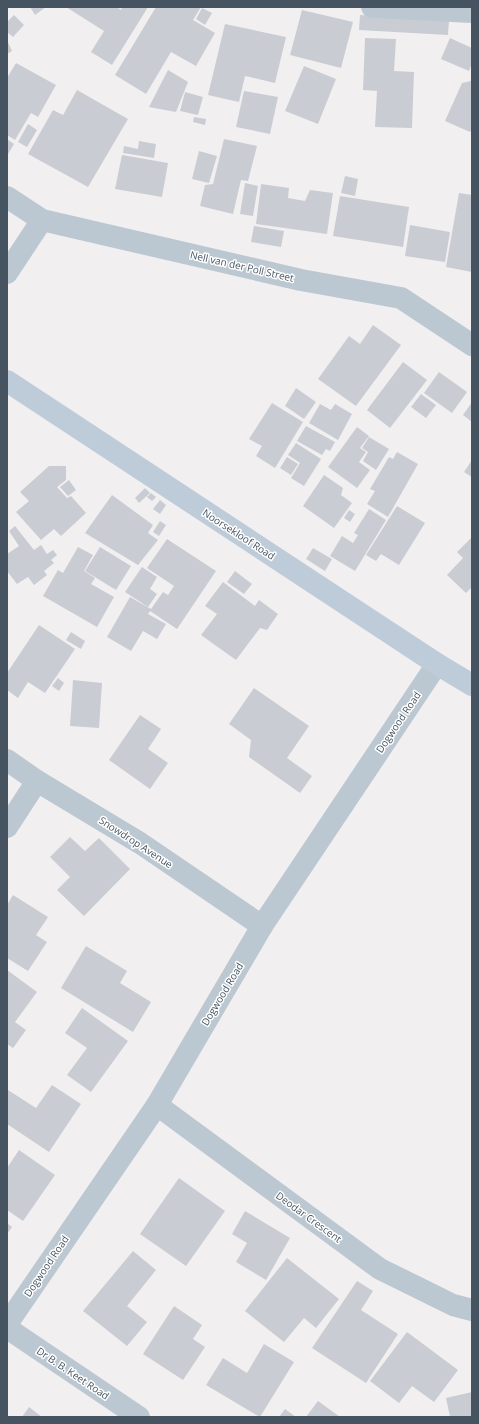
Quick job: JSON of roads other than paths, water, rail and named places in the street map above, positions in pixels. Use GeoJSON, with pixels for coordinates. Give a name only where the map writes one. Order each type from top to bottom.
{"type":"FeatureCollection","features":[{"type":"Feature","properties":{"kind":"street"},"geometry":{"type":"LineString","coordinates":[[372,7],[472,12]]}},
{"type":"Feature","properties":{"kind":"street","name":"Nell van der Poll Street"},"geometry":{"type":"LineString","coordinates":[[7,196],[42,220],[301,280],[401,298],[472,345]]}},
{"type":"Feature","properties":{"kind":"street"},"geometry":{"type":"LineString","coordinates":[[7,272],[42,220]]}},
{"type":"Feature","properties":{"kind":"street","name":"Noorsekloof Road"},"geometry":{"type":"LineString","coordinates":[[7,381],[437,664],[472,685]]}},
{"type":"Feature","properties":{"kind":"street","name":"Dogwood Road"},"geometry":{"type":"LineString","coordinates":[[7,1324],[156,1105],[262,926],[437,664]]}},
{"type":"Feature","properties":{"kind":"street","name":"Snowdrop Avenue"},"geometry":{"type":"LineString","coordinates":[[7,760],[38,781],[140,843],[262,926]]}},
{"type":"Feature","properties":{"kind":"street"},"geometry":{"type":"LineString","coordinates":[[7,827],[38,781]]}},
{"type":"Feature","properties":{"kind":"street","name":"Deodar Crescent"},"geometry":{"type":"LineString","coordinates":[[156,1105],[380,1269],[453,1304],[472,1310]]}},
{"type":"Feature","properties":{"kind":"street","name":"Dr B. B. Keet Road"},"geometry":{"type":"LineString","coordinates":[[7,1328],[139,1417]]}}]}
